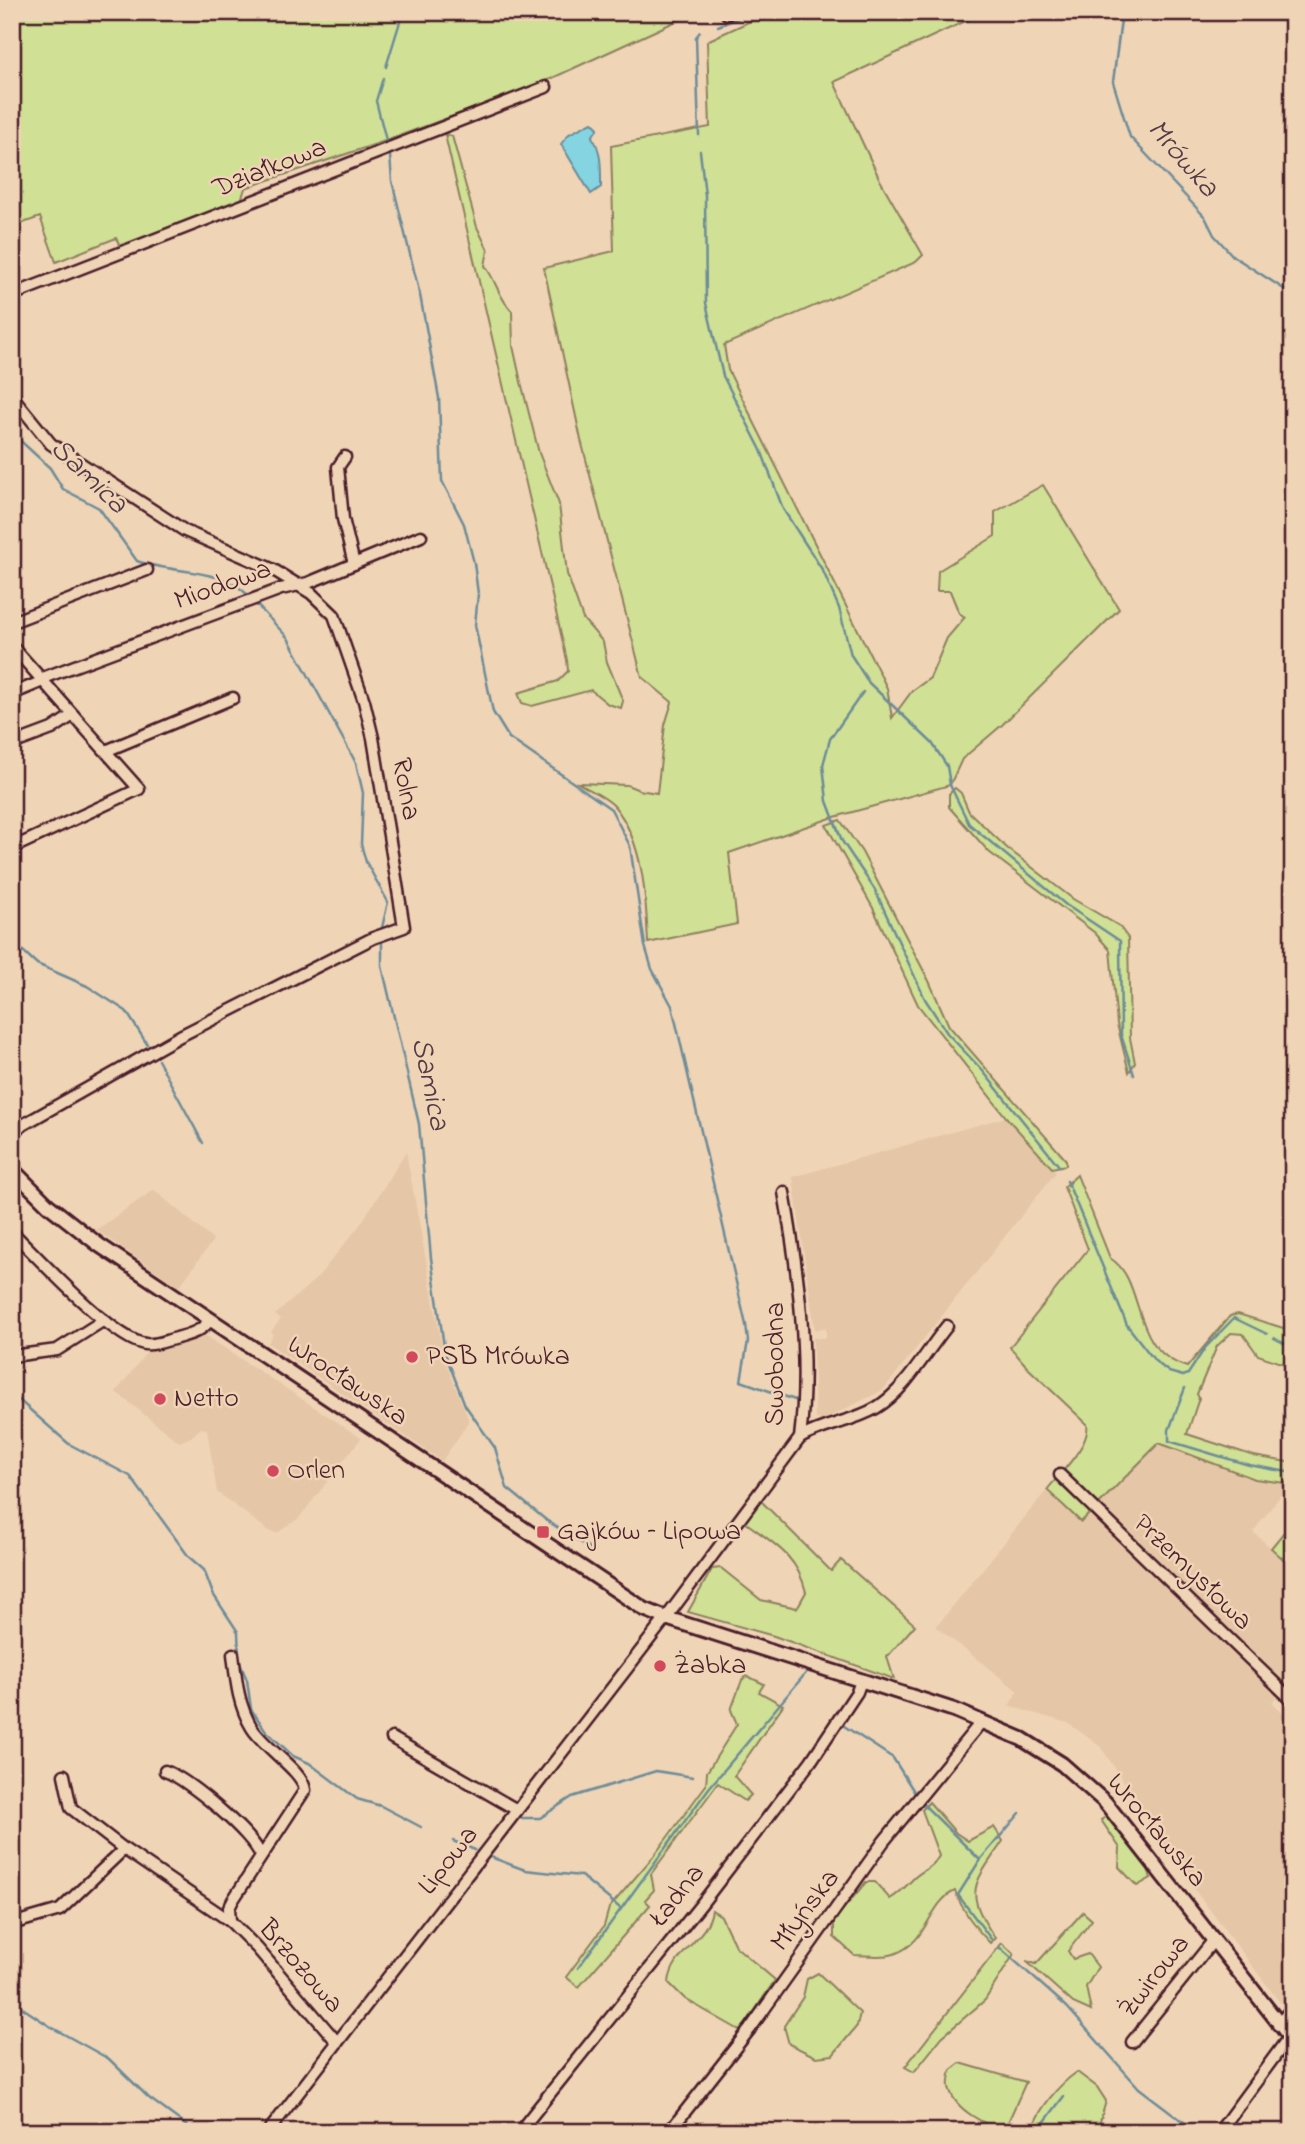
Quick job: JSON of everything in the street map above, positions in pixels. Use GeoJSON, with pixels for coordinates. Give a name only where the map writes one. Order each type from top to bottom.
{"type":"FeatureCollection","features":[{"type":"Feature","properties":{"kind":"main road","name":"Wrocławska"},"geometry":{"type":"LineString","coordinates":[[12,1169],[69,1222],[210,1321],[600,1582],[666,1618],[982,1721],[1047,1754],[1105,1802],[1291,2039]]}},
{"type":"Feature","properties":{"kind":"street","name":"Działkowa"},"geometry":{"type":"LineString","coordinates":[[12,295],[546,87]]}},
{"type":"Feature","properties":{"kind":"street","name":"Rolna"},"geometry":{"type":"LineString","coordinates":[[12,396],[51,444],[185,531],[272,569],[296,584],[334,615],[364,701],[386,808],[404,927],[180,1036],[12,1131]]}},
{"type":"Feature","properties":{"kind":"street"},"geometry":{"type":"LineString","coordinates":[[345,457],[338,467],[343,519],[354,564]]}},
{"type":"Feature","properties":{"kind":"street","name":"Miodowa"},"geometry":{"type":"LineString","coordinates":[[12,694],[41,680],[296,584],[308,583],[421,536]]}},
{"type":"Feature","properties":{"kind":"street"},"geometry":{"type":"LineString","coordinates":[[12,622],[146,570]]}},
{"type":"Feature","properties":{"kind":"street"},"geometry":{"type":"LineString","coordinates":[[12,646],[108,750],[139,789],[12,848]]}},
{"type":"Feature","properties":{"kind":"street"},"geometry":{"type":"LineString","coordinates":[[108,750],[233,698]]}},
{"type":"Feature","properties":{"kind":"street"},"geometry":{"type":"LineString","coordinates":[[12,744],[52,729],[73,715]]}},
{"type":"Feature","properties":{"kind":"street","name":"Swobodna"},"geometry":{"type":"LineString","coordinates":[[666,1618],[800,1438],[803,1412],[799,1292],[784,1192]]}},
{"type":"Feature","properties":{"kind":"street"},"geometry":{"type":"LineString","coordinates":[[12,1232],[104,1320],[145,1345],[199,1331],[210,1321]]}},
{"type":"Feature","properties":{"kind":"street"},"geometry":{"type":"LineString","coordinates":[[12,1356],[57,1350],[104,1320]]}},
{"type":"Feature","properties":{"kind":"street"},"geometry":{"type":"LineString","coordinates":[[800,1438],[817,1428],[845,1422],[876,1408],[899,1391],[947,1326]]}},
{"type":"Feature","properties":{"kind":"street","name":"Przemysłowa"},"geometry":{"type":"LineString","coordinates":[[1060,1475],[1293,1702]]}},
{"type":"Feature","properties":{"kind":"street","name":"Lipowa"},"geometry":{"type":"LineString","coordinates":[[268,2132],[666,1618]]}},
{"type":"Feature","properties":{"kind":"street"},"geometry":{"type":"LineString","coordinates":[[230,1921],[229,1908],[261,1856],[301,1800],[304,1783],[265,1747],[252,1728],[237,1692],[233,1654]]}},
{"type":"Feature","properties":{"kind":"street","name":"Ładna"},"geometry":{"type":"LineString","coordinates":[[519,2132],[811,1761],[857,1692],[861,1681]]}},
{"type":"Feature","properties":{"kind":"street","name":"Młyńska"},"geometry":{"type":"LineString","coordinates":[[669,2132],[750,2029],[884,1841],[982,1721]]}},
{"type":"Feature","properties":{"kind":"street"},"geometry":{"type":"LineString","coordinates":[[392,1738],[517,1810]]}},
{"type":"Feature","properties":{"kind":"street"},"geometry":{"type":"LineString","coordinates":[[165,1771],[192,1786],[250,1837],[261,1856]]}},
{"type":"Feature","properties":{"kind":"street","name":"Brzozowa"},"geometry":{"type":"LineString","coordinates":[[64,1775],[71,1808],[124,1849],[230,1921],[266,1958],[337,2042]]}},
{"type":"Feature","properties":{"kind":"street"},"geometry":{"type":"LineString","coordinates":[[15,1923],[60,1910],[124,1849]]}},
{"type":"Feature","properties":{"kind":"street","name":"Żwirowa"},"geometry":{"type":"LineString","coordinates":[[1132,2042],[1213,1941]]}},
{"type":"Feature","properties":{"kind":"street"},"geometry":{"type":"LineString","coordinates":[[1278,2025],[1293,2007]]}},
{"type":"Feature","properties":{"kind":"street"},"geometry":{"type":"LineString","coordinates":[[1219,2132],[1291,2039]]}},
{"type":"Feature","properties":{"kind":"shaded area"},"geometry":{"type":"Polygon","coordinates":[[[1006,1117],[1056,1172],[883,1390],[821,1421],[815,1418],[813,1338],[826,1338],[826,1327],[815,1330],[793,1177],[1006,1117]]]}},
{"type":"Feature","properties":{"kind":"shaded area"},"geometry":{"type":"Polygon","coordinates":[[[406,1152],[444,1359],[469,1421],[442,1461],[268,1343],[273,1335],[271,1332],[281,1319],[275,1315],[317,1278],[360,1225],[406,1152]]]}},
{"type":"Feature","properties":{"kind":"shaded area"},"geometry":{"type":"Polygon","coordinates":[[[154,1190],[213,1240],[179,1287],[96,1230],[154,1190]]]}},
{"type":"Feature","properties":{"kind":"shaded area"},"geometry":{"type":"Polygon","coordinates":[[[203,1334],[361,1438],[299,1518],[277,1533],[269,1531],[217,1492],[207,1429],[201,1428],[191,1437],[179,1442],[116,1392],[147,1352],[203,1334]]]}},
{"type":"Feature","properties":{"kind":"shaded area"},"geometry":{"type":"Polygon","coordinates":[[[1159,1443],[1255,1479],[1289,1484],[1253,1532],[1293,1568],[1293,1677],[1272,1702],[1293,1723],[1293,1999],[1285,2009],[1195,1890],[1101,1747],[1068,1723],[1009,1706],[1018,1691],[936,1627],[1047,1490],[1081,1522],[1159,1443]]]}},
{"type":"Feature","properties":{"kind":"green space"},"geometry":{"type":"Polygon","coordinates":[[[12,12],[696,12],[535,86],[245,188],[241,201],[121,248],[116,238],[56,262],[40,217],[12,227],[12,12]]]}},
{"type":"Feature","properties":{"kind":"green space"},"geometry":{"type":"Polygon","coordinates":[[[770,12],[985,12],[834,82],[880,180],[923,255],[916,262],[724,345],[728,370],[887,688],[892,718],[912,691],[930,678],[947,638],[965,617],[959,613],[950,591],[937,591],[938,571],[995,536],[995,512],[1043,485],[1119,609],[1002,725],[962,759],[950,785],[831,818],[729,853],[737,924],[648,943],[642,872],[625,821],[612,803],[578,783],[627,785],[657,793],[665,725],[672,702],[642,677],[581,440],[544,268],[614,251],[611,146],[710,127],[707,41],[770,12]]]}},
{"type":"Feature","properties":{"kind":"green space"},"geometry":{"type":"Polygon","coordinates":[[[445,135],[452,136],[477,227],[488,250],[485,266],[512,311],[513,346],[521,382],[539,453],[559,504],[567,574],[583,619],[603,642],[607,662],[623,701],[621,708],[608,704],[591,690],[532,706],[522,703],[518,693],[558,681],[568,671],[567,660],[445,135]]]}},
{"type":"Feature","properties":{"kind":"green space"},"geometry":{"type":"Polygon","coordinates":[[[955,788],[961,793],[969,812],[1007,848],[1073,899],[1119,926],[1128,938],[1130,1038],[1135,1063],[1129,1072],[1117,1024],[1110,950],[1095,933],[989,852],[949,807],[949,794],[955,788]]]}},
{"type":"Feature","properties":{"kind":"green space"},"geometry":{"type":"Polygon","coordinates":[[[840,820],[862,852],[929,981],[949,1026],[1066,1160],[1066,1165],[1052,1168],[1006,1117],[918,1005],[873,908],[826,825],[840,820]]]}},
{"type":"Feature","properties":{"kind":"green space"},"geometry":{"type":"Polygon","coordinates":[[[1077,1175],[1110,1258],[1122,1269],[1129,1282],[1146,1331],[1155,1346],[1168,1358],[1187,1367],[1230,1316],[1238,1314],[1293,1331],[1293,1367],[1258,1355],[1243,1334],[1231,1333],[1217,1346],[1197,1394],[1199,1398],[1187,1434],[1254,1456],[1293,1463],[1293,1484],[1255,1479],[1159,1443],[1081,1522],[1047,1490],[1079,1450],[1087,1432],[1087,1424],[1029,1369],[1010,1347],[1088,1249],[1064,1187],[1077,1175]]]}},
{"type":"Feature","properties":{"kind":"green space"},"geometry":{"type":"Polygon","coordinates":[[[761,1501],[831,1571],[841,1560],[915,1625],[887,1657],[894,1679],[774,1636],[688,1612],[712,1569],[721,1568],[761,1600],[797,1608],[806,1592],[797,1569],[783,1551],[745,1522],[761,1501]]]}},
{"type":"Feature","properties":{"kind":"green space"},"geometry":{"type":"Polygon","coordinates":[[[1293,1521],[1293,1568],[1271,1548],[1293,1521]]]}},
{"type":"Feature","properties":{"kind":"green space"},"geometry":{"type":"Polygon","coordinates":[[[747,1676],[764,1684],[759,1692],[783,1705],[734,1776],[751,1795],[745,1801],[718,1783],[651,1874],[654,1890],[645,1900],[650,1905],[579,1987],[566,1977],[604,1926],[609,1908],[653,1857],[706,1785],[707,1772],[737,1724],[731,1710],[742,1680],[747,1676]]]}},
{"type":"Feature","properties":{"kind":"green space"},"geometry":{"type":"Polygon","coordinates":[[[929,1802],[956,1833],[968,1841],[994,1827],[1003,1841],[985,1868],[976,1888],[979,1909],[995,1938],[990,1943],[979,1931],[965,1912],[955,1891],[939,1904],[922,1932],[906,1948],[885,1956],[854,1955],[834,1937],[834,1920],[866,1882],[875,1882],[890,1899],[936,1860],[939,1856],[922,1810],[929,1802]]]}},
{"type":"Feature","properties":{"kind":"green space"},"geometry":{"type":"Polygon","coordinates":[[[1107,1816],[1145,1860],[1151,1878],[1137,1886],[1119,1867],[1120,1848],[1101,1820],[1107,1816]]]}},
{"type":"Feature","properties":{"kind":"green space"},"geometry":{"type":"Polygon","coordinates":[[[712,1910],[721,1916],[735,1946],[775,1980],[741,2031],[685,1999],[669,1983],[676,1963],[704,1929],[712,1910]]]}},
{"type":"Feature","properties":{"kind":"green space"},"geometry":{"type":"Polygon","coordinates":[[[1083,1912],[1092,1920],[1068,1951],[1073,1959],[1088,1954],[1098,1967],[1086,1987],[1091,2011],[1073,2003],[1026,1961],[1036,1964],[1083,1912]]]}},
{"type":"Feature","properties":{"kind":"green space"},"geometry":{"type":"Polygon","coordinates":[[[1002,1943],[1014,1954],[985,2000],[942,2037],[914,2072],[905,2067],[1002,1943]]]}},
{"type":"Feature","properties":{"kind":"green space"},"geometry":{"type":"Polygon","coordinates":[[[818,1973],[860,2013],[857,2026],[833,2055],[816,2057],[789,2044],[784,2026],[803,1997],[807,1979],[818,1973]]]}},
{"type":"Feature","properties":{"kind":"green space"},"geometry":{"type":"Polygon","coordinates":[[[960,2063],[1026,2082],[1005,2129],[972,2116],[957,2103],[949,2083],[951,2070],[960,2063]]]}},
{"type":"Feature","properties":{"kind":"green space"},"geometry":{"type":"Polygon","coordinates":[[[1077,2072],[1097,2087],[1106,2101],[1097,2132],[1031,2132],[1038,2115],[1050,2099],[1077,2072]]]}},
{"type":"Feature","properties":{"kind":"water"},"geometry":{"type":"Polygon","coordinates":[[[592,122],[598,128],[592,137],[599,154],[601,187],[591,194],[561,144],[569,134],[592,122]]]}},
{"type":"Feature","properties":{"kind":"waterway"},"geometry":{"type":"LineString","coordinates":[[386,67],[403,12]]}},
{"type":"Feature","properties":{"kind":"waterway"},"geometry":{"type":"LineString","coordinates":[[718,26],[754,12]]}},
{"type":"Feature","properties":{"kind":"waterway","name":"Mrówka"},"geometry":{"type":"LineString","coordinates":[[1122,12],[1113,82],[1130,137],[1205,217],[1214,235],[1233,256],[1293,295]]}},
{"type":"Feature","properties":{"kind":"waterway"},"geometry":{"type":"LineString","coordinates":[[699,135],[696,37],[700,32]]}},
{"type":"Feature","properties":{"kind":"waterway"},"geometry":{"type":"LineString","coordinates":[[383,78],[376,101],[420,295],[439,398],[442,481],[464,524],[474,563],[478,594],[475,625],[493,712],[509,738],[611,809],[630,846],[645,946],[652,969],[672,1006],[746,1325],[748,1341],[741,1381],[798,1401]]}},
{"type":"Feature","properties":{"kind":"waterway"},"geometry":{"type":"LineString","coordinates":[[700,151],[705,195],[706,303],[723,376],[761,450],[783,509],[823,571],[839,608],[851,655],[869,683],[932,743],[947,766],[950,785],[969,824],[1066,905],[1120,941],[1121,1035],[1134,1075]]}},
{"type":"Feature","properties":{"kind":"waterway","name":"Samica"},"geometry":{"type":"LineString","coordinates":[[12,433],[50,468],[63,489],[99,508],[137,561],[210,575],[237,586],[248,595]]}},
{"type":"Feature","properties":{"kind":"waterway","name":"Samica"},"geometry":{"type":"LineString","coordinates":[[256,604],[288,638],[356,763],[363,793],[361,844],[366,862],[388,902],[381,932]]}},
{"type":"Feature","properties":{"kind":"waterway"},"geometry":{"type":"LineString","coordinates":[[863,692],[830,739],[823,765],[827,801],[842,841],[875,890],[925,999],[947,1033],[982,1070],[1059,1166]]}},
{"type":"Feature","properties":{"kind":"waterway","name":"Samica"},"geometry":{"type":"LineString","coordinates":[[382,938],[382,966],[419,1124],[431,1258],[445,1353],[465,1405],[495,1448],[507,1488],[546,1520],[594,1551]]}},
{"type":"Feature","properties":{"kind":"waterway"},"geometry":{"type":"LineString","coordinates":[[12,941],[37,964],[87,986],[126,1011],[147,1044]]}},
{"type":"Feature","properties":{"kind":"waterway"},"geometry":{"type":"LineString","coordinates":[[158,1060],[203,1143]]}},
{"type":"Feature","properties":{"kind":"waterway"},"geometry":{"type":"LineString","coordinates":[[1067,1181],[1127,1325],[1155,1361],[1169,1372],[1183,1376],[1188,1374],[1205,1348],[1234,1318],[1267,1334]]}},
{"type":"Feature","properties":{"kind":"waterway"},"geometry":{"type":"LineString","coordinates":[[1274,1338],[1293,1348]]}},
{"type":"Feature","properties":{"kind":"waterway"},"geometry":{"type":"LineString","coordinates":[[1185,1388],[1169,1430],[1169,1441],[1249,1465],[1293,1473]]}},
{"type":"Feature","properties":{"kind":"waterway"},"geometry":{"type":"LineString","coordinates":[[12,1394],[69,1444],[130,1476],[189,1557],[204,1570],[213,1594],[238,1632],[239,1661],[247,1680],[251,1709],[266,1731],[293,1756],[309,1763],[357,1799],[381,1806],[421,1827]]}},
{"type":"Feature","properties":{"kind":"waterway"},"geometry":{"type":"LineString","coordinates":[[578,1968],[709,1788],[806,1673]]}},
{"type":"Feature","properties":{"kind":"waterway"},"geometry":{"type":"LineString","coordinates":[[841,1724],[893,1758],[915,1793]]}},
{"type":"Feature","properties":{"kind":"waterway"},"geometry":{"type":"LineString","coordinates":[[519,1818],[540,1818],[572,1797],[656,1771],[693,1777]]}},
{"type":"Feature","properties":{"kind":"waterway"},"geometry":{"type":"LineString","coordinates":[[924,1805],[980,1860]]}},
{"type":"Feature","properties":{"kind":"waterway"},"geometry":{"type":"LineString","coordinates":[[991,1939],[958,1895],[980,1860],[1020,1813]]}},
{"type":"Feature","properties":{"kind":"waterway"},"geometry":{"type":"LineString","coordinates":[[453,1841],[475,1850]]}},
{"type":"Feature","properties":{"kind":"waterway"},"geometry":{"type":"LineString","coordinates":[[488,1856],[525,1870],[581,1876],[620,1908]]}},
{"type":"Feature","properties":{"kind":"waterway"},"geometry":{"type":"LineString","coordinates":[[999,1947],[1067,2007],[1139,2088],[1197,2132]]}},
{"type":"Feature","properties":{"kind":"waterway"},"geometry":{"type":"LineString","coordinates":[[12,2001],[51,2027],[109,2059],[149,2098],[195,2132]]}},
{"type":"Feature","properties":{"kind":"waterway"},"geometry":{"type":"LineString","coordinates":[[1037,2132],[1064,2096]]}},
{"type":"Feature","properties":{"kind":"waterway"},"geometry":{"type":"LineString","coordinates":[[590,2127],[595,2132]]}},
{"type":"Feature","properties":{"kind":"place","name":"PSB Mrówka"},"geometry":{"type":"Point","coordinates":[412,1357]}},
{"type":"Feature","properties":{"kind":"place","name":"Netto"},"geometry":{"type":"Point","coordinates":[160,1399]}},
{"type":"Feature","properties":{"kind":"place","name":"Orlen"},"geometry":{"type":"Point","coordinates":[273,1471]}},
{"type":"Feature","properties":{"kind":"place","name":"Gajków – Lipowa"},"geometry":{"type":"Point","coordinates":[543,1532]}},
{"type":"Feature","properties":{"kind":"place","name":"Żabka"},"geometry":{"type":"Point","coordinates":[660,1666]}}]}
